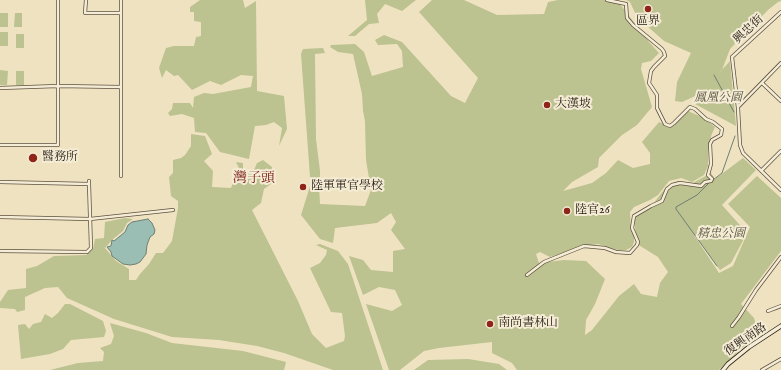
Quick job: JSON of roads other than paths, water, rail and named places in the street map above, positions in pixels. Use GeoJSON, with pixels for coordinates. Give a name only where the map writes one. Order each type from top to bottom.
{"type":"FeatureCollection","features":[{"type":"Feature","properties":{"kind":"street"},"geometry":{"type":"LineString","coordinates":[[0,145],[58,145],[58,0]]}},
{"type":"Feature","properties":{"kind":"street"},"geometry":{"type":"LineString","coordinates":[[86,0],[86,13],[121,13]]}},
{"type":"Feature","properties":{"kind":"street"},"geometry":{"type":"LineString","coordinates":[[121,0],[121,176]]}},
{"type":"Feature","properties":{"kind":"street"},"geometry":{"type":"LineString","coordinates":[[527,275],[544,262],[584,246],[630,253],[638,242],[632,228],[634,216],[662,201],[667,189],[672,185],[680,183],[701,186],[705,182],[711,181],[712,178],[708,175],[711,164],[710,144],[712,140],[721,135],[722,129],[690,107],[670,126],[665,124],[657,108],[657,96],[649,83],[651,71],[665,56],[664,52],[628,18],[626,4],[607,0]]}},
{"type":"Feature","properties":{"kind":"street","name":"興忠街"},"geometry":{"type":"LineString","coordinates":[[781,12],[732,58],[738,108],[740,145],[743,153],[781,190]]}},
{"type":"Feature","properties":{"kind":"street"},"geometry":{"type":"LineString","coordinates":[[738,108],[781,63]]}},
{"type":"Feature","properties":{"kind":"street"},"geometry":{"type":"LineString","coordinates":[[762,83],[781,102]]}},
{"type":"Feature","properties":{"kind":"street"},"geometry":{"type":"LineString","coordinates":[[0,88],[58,86],[120,87]]}},
{"type":"Feature","properties":{"kind":"street"},"geometry":{"type":"LineString","coordinates":[[762,170],[781,151]]}},
{"type":"Feature","properties":{"kind":"street"},"geometry":{"type":"LineString","coordinates":[[0,182],[89,183],[91,248],[87,252],[0,251]]}},
{"type":"Feature","properties":{"kind":"street"},"geometry":{"type":"LineString","coordinates":[[0,217],[90,219],[173,210]]}},
{"type":"Feature","properties":{"kind":"street"},"geometry":{"type":"LineString","coordinates":[[732,326],[756,290],[781,257]]}},
{"type":"Feature","properties":{"kind":"street"},"geometry":{"type":"LineString","coordinates":[[768,311],[781,306]]}},
{"type":"Feature","properties":{"kind":"street","name":"復興南路"},"geometry":{"type":"LineString","coordinates":[[723,370],[749,347],[781,326]]}},
{"type":"Feature","properties":{"kind":"street"},"geometry":{"type":"LineString","coordinates":[[762,370],[781,359]]}},
{"type":"Feature","properties":{"kind":"water"},"geometry":{"type":"Polygon","coordinates":[[[148,219],[152,223],[155,230],[147,245],[146,254],[140,262],[130,265],[123,264],[112,256],[107,247],[111,246],[112,240],[114,241],[125,232],[128,225],[132,222],[148,219]]]}},
{"type":"Feature","properties":{"kind":"waterway"},"geometry":{"type":"LineString","coordinates":[[714,75],[734,112]]}},
{"type":"Feature","properties":{"kind":"waterway"},"geometry":{"type":"LineString","coordinates":[[713,180],[722,173],[735,136]]}},
{"type":"Feature","properties":{"kind":"waterway"},"geometry":{"type":"LineString","coordinates":[[710,182],[697,195],[676,207],[676,209],[717,266]]}},
{"type":"Feature","properties":{"kind":"place","name":"區界"},"geometry":{"type":"Point","coordinates":[648,9]}},
{"type":"Feature","properties":{"kind":"place","name":"大漢坡"},"geometry":{"type":"Point","coordinates":[547,105]}},
{"type":"Feature","properties":{"kind":"place","name":"醫務所"},"geometry":{"type":"Point","coordinates":[33,158]}},
{"type":"Feature","properties":{"kind":"place","name":"陸軍軍官學校"},"geometry":{"type":"Point","coordinates":[303,187]}},
{"type":"Feature","properties":{"kind":"place","name":"陸官26"},"geometry":{"type":"Point","coordinates":[567,211]}},
{"type":"Feature","properties":{"kind":"place","name":"南尚書林山"},"geometry":{"type":"Point","coordinates":[490,324]}},
{"type":"Feature","properties":{"kind":"district","name":"灣子頭"},"geometry":{"type":"Point","coordinates":[254,179]}},
{"type":"Feature","properties":{"kind":"park label","name":"鳳凰公園"},"geometry":{"type":"Point","coordinates":[718,99]}},
{"type":"Feature","properties":{"kind":"park label","name":"精忠公園"},"geometry":{"type":"Point","coordinates":[721,235]}}]}
